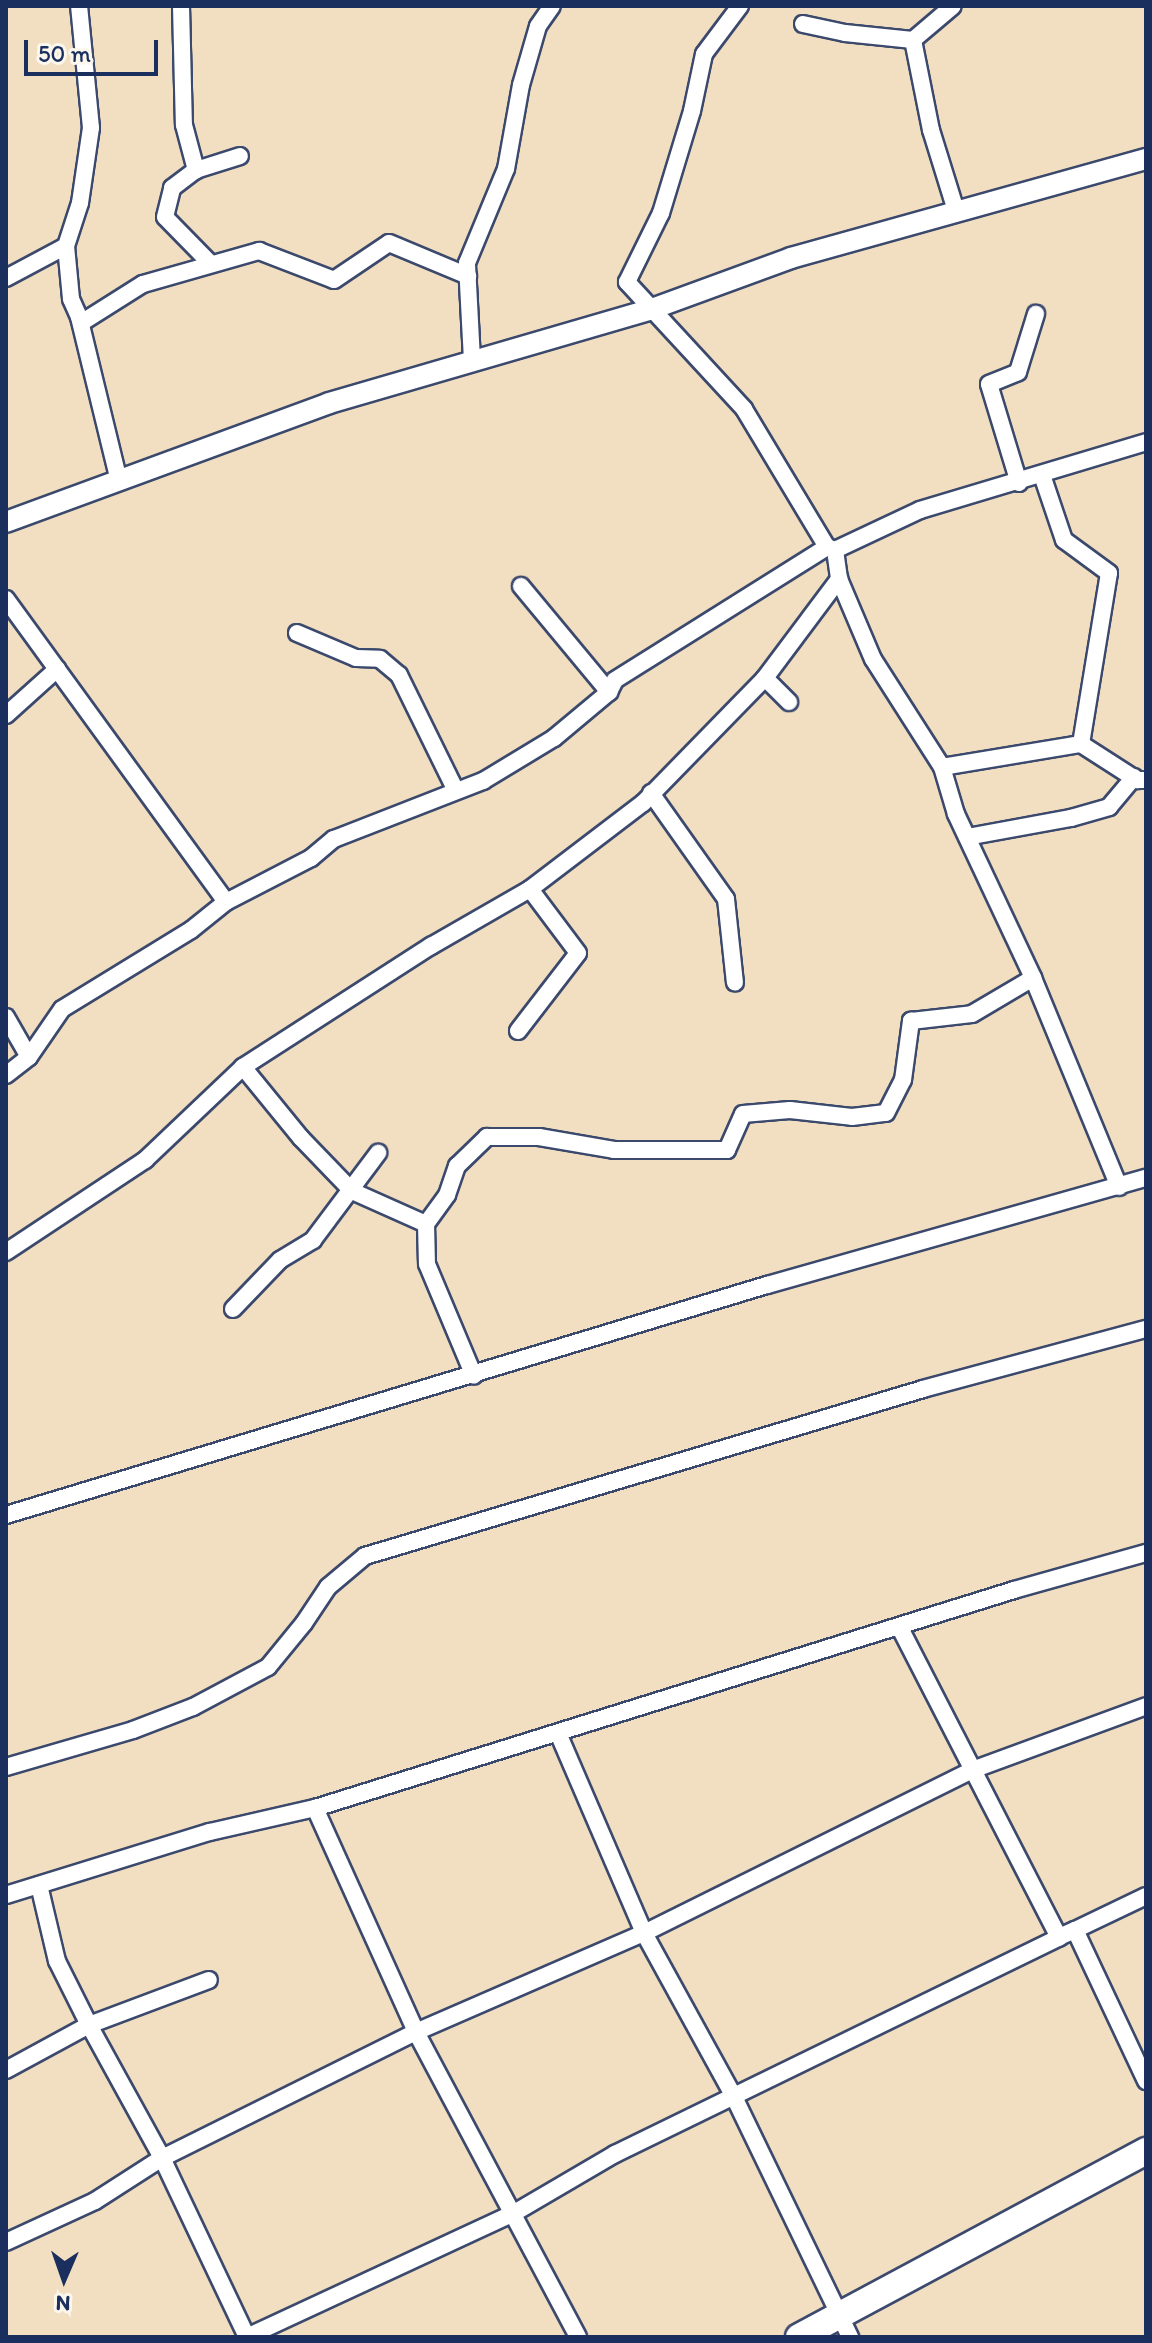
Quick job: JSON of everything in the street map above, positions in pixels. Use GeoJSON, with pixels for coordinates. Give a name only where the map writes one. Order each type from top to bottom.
{"type":"FeatureCollection","features":[{"type":"Feature","properties":{"kind":"main road"},"geometry":{"type":"LineString","coordinates":[[799,2337],[844,2325],[1143,2159]]}},
{"type":"Feature","properties":{"kind":"street"},"geometry":{"type":"LineString","coordinates":[[79,6],[91,128],[80,203],[66,246],[71,299],[81,323],[119,481]]}},
{"type":"Feature","properties":{"kind":"street"},"geometry":{"type":"LineString","coordinates":[[181,6],[184,125],[196,170]]}},
{"type":"Feature","properties":{"kind":"street"},"geometry":{"type":"LineString","coordinates":[[472,360],[467,263],[506,169],[521,85],[538,26],[552,6]]}},
{"type":"Feature","properties":{"kind":"street"},"geometry":{"type":"LineString","coordinates":[[740,6],[704,54],[692,111],[661,213],[627,282],[744,409],[831,549],[839,579],[873,659],[942,767],[967,837],[1033,978],[1119,1187]]}},
{"type":"Feature","properties":{"kind":"street"},"geometry":{"type":"LineString","coordinates":[[803,24],[845,33],[913,40],[953,6]]}},
{"type":"Feature","properties":{"kind":"street"},"geometry":{"type":"LineString","coordinates":[[913,40],[931,130],[956,211]]}},
{"type":"Feature","properties":{"kind":"street"},"geometry":{"type":"LineString","coordinates":[[210,263],[165,217],[172,188],[196,170],[240,156]]}},
{"type":"Feature","properties":{"kind":"street"},"geometry":{"type":"LineString","coordinates":[[6,522],[329,403],[652,309],[791,258],[1146,159]]}},
{"type":"Feature","properties":{"kind":"street"},"geometry":{"type":"LineString","coordinates":[[81,323],[143,284],[259,251],[334,280],[389,243],[468,276]]}},
{"type":"Feature","properties":{"kind":"street"},"geometry":{"type":"LineString","coordinates":[[6,278],[66,246]]}},
{"type":"Feature","properties":{"kind":"street"},"geometry":{"type":"LineString","coordinates":[[1019,483],[989,384],[1018,372],[1036,314]]}},
{"type":"Feature","properties":{"kind":"street"},"geometry":{"type":"LineString","coordinates":[[6,1075],[29,1057],[62,1009],[191,930],[226,902],[311,858],[334,839],[483,781],[554,738],[609,692],[615,680],[831,549],[920,510],[1019,483],[1146,442]]}},
{"type":"Feature","properties":{"kind":"street"},"geometry":{"type":"LineString","coordinates":[[1042,475],[1064,540],[1109,573],[1081,744]]}},
{"type":"Feature","properties":{"kind":"street"},"geometry":{"type":"LineString","coordinates":[[6,1252],[145,1160],[243,1067],[431,946],[530,889],[651,793],[765,678],[839,579]]}},
{"type":"Feature","properties":{"kind":"street"},"geometry":{"type":"LineString","coordinates":[[521,586],[609,692]]}},
{"type":"Feature","properties":{"kind":"street"},"geometry":{"type":"LineString","coordinates":[[6,599],[226,902]]}},
{"type":"Feature","properties":{"kind":"street"},"geometry":{"type":"LineString","coordinates":[[297,633],[356,658],[380,659],[399,675],[456,791]]}},
{"type":"Feature","properties":{"kind":"street"},"geometry":{"type":"LineString","coordinates":[[6,715],[57,669]]}},
{"type":"Feature","properties":{"kind":"street"},"geometry":{"type":"LineString","coordinates":[[765,678],[789,702]]}},
{"type":"Feature","properties":{"kind":"street"},"geometry":{"type":"LineString","coordinates":[[942,767],[1081,744],[1140,778],[1109,807],[1071,818],[967,837]]}},
{"type":"Feature","properties":{"kind":"street"},"geometry":{"type":"LineString","coordinates":[[651,793],[726,899],[735,983]]}},
{"type":"Feature","properties":{"kind":"street"},"geometry":{"type":"LineString","coordinates":[[518,1031],[578,953],[530,889]]}},
{"type":"Feature","properties":{"kind":"street"},"geometry":{"type":"LineString","coordinates":[[474,1376],[427,1264],[426,1224],[447,1195],[457,1166],[487,1137],[539,1137],[614,1150],[727,1150],[743,1114],[790,1110],[852,1117],[886,1113],[903,1080],[911,1021],[972,1014],[1033,978]]}},
{"type":"Feature","properties":{"kind":"street"},"geometry":{"type":"LineString","coordinates":[[6,1017],[29,1057]]}},
{"type":"Feature","properties":{"kind":"street"},"geometry":{"type":"LineString","coordinates":[[243,1067],[301,1138],[352,1191],[426,1224]]}},
{"type":"Feature","properties":{"kind":"street"},"geometry":{"type":"LineString","coordinates":[[233,1309],[280,1260],[313,1240],[378,1153]]}},
{"type":"Feature","properties":{"kind":"street"},"geometry":{"type":"LineString","coordinates":[[6,1515],[144,1471],[240,1447],[767,1285],[1146,1178]]}},
{"type":"Feature","properties":{"kind":"street"},"geometry":{"type":"LineString","coordinates":[[6,1767],[133,1730],[193,1707],[268,1667],[328,1587],[365,1556],[909,1393],[1146,1329]]}},
{"type":"Feature","properties":{"kind":"street"},"geometry":{"type":"LineString","coordinates":[[6,1895],[210,1832],[315,1808],[1014,1590],[1146,1553]]}},
{"type":"Feature","properties":{"kind":"street"},"geometry":{"type":"LineString","coordinates":[[900,1628],[1059,1937]]}},
{"type":"Feature","properties":{"kind":"street"},"geometry":{"type":"LineString","coordinates":[[6,2242],[95,2201],[162,2158],[416,2032],[644,1933],[975,1769],[1146,1706]]}},
{"type":"Feature","properties":{"kind":"street"},"geometry":{"type":"LineString","coordinates":[[558,1733],[644,1933],[734,2097],[844,2325]]}},
{"type":"Feature","properties":{"kind":"street"},"geometry":{"type":"LineString","coordinates":[[315,1808],[416,2032],[578,2337]]}},
{"type":"Feature","properties":{"kind":"street"},"geometry":{"type":"LineString","coordinates":[[39,1885],[57,1961],[162,2158],[247,2337],[514,2213],[615,2154],[1146,1896]]}},
{"type":"Feature","properties":{"kind":"street"},"geometry":{"type":"LineString","coordinates":[[1075,1930],[1146,2081]]}},
{"type":"Feature","properties":{"kind":"street"},"geometry":{"type":"LineString","coordinates":[[6,2070],[89,2025],[209,1980]]}}]}
